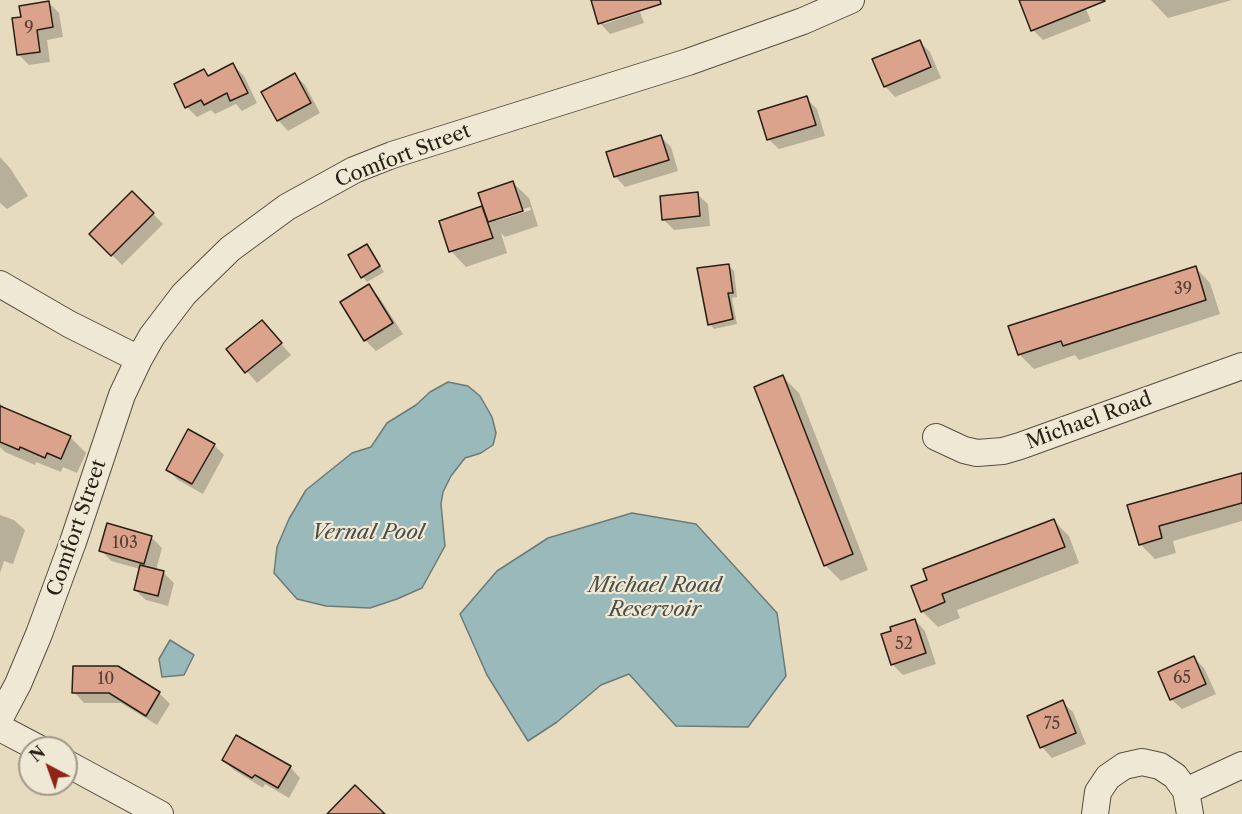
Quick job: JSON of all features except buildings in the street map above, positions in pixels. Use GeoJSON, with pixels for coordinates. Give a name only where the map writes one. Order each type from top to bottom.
{"type":"FeatureCollection","features":[{"type":"Feature","properties":{"kind":"street","name":"Comfort Street"},"geometry":{"type":"LineString","coordinates":[[0,718],[18,684],[43,625],[122,395],[138,358],[167,314],[206,270],[255,228],[320,188],[354,170],[392,155],[688,62],[803,21],[851,0]]}},
{"type":"Feature","properties":{"kind":"street"},"geometry":{"type":"LineString","coordinates":[[0,284],[69,324],[138,358]]}},
{"type":"Feature","properties":{"kind":"street","name":"Michael Road"},"geometry":{"type":"LineString","coordinates":[[936,437],[964,450],[977,453],[1003,451],[1242,366]]}},
{"type":"Feature","properties":{"kind":"street"},"geometry":{"type":"LineString","coordinates":[[0,728],[18,737]]}},
{"type":"Feature","properties":{"kind":"street"},"geometry":{"type":"LineString","coordinates":[[1095,814],[1095,801],[1102,784],[1115,771],[1132,764],[1151,763],[1168,770],[1182,783],[1188,803],[1242,765]]}},
{"type":"Feature","properties":{"kind":"street"},"geometry":{"type":"LineString","coordinates":[[78,770],[160,814]]}},
{"type":"Feature","properties":{"kind":"water","name":"Vernal Pool"},"geometry":{"type":"Polygon","coordinates":[[[448,382],[468,386],[480,396],[492,417],[496,433],[493,445],[481,453],[465,458],[451,476],[443,492],[441,504],[445,546],[422,588],[370,608],[326,606],[297,599],[274,573],[277,547],[289,519],[306,490],[352,453],[371,447],[387,423],[448,382]]]}},
{"type":"Feature","properties":{"kind":"water","name":"Michael Road Reservoir"},"geometry":{"type":"Polygon","coordinates":[[[632,513],[696,524],[777,613],[786,676],[748,727],[676,726],[629,674],[601,685],[557,722],[528,741],[487,675],[460,614],[497,571],[548,538],[632,513]]]}},
{"type":"Feature","properties":{"kind":"water"},"geometry":{"type":"Polygon","coordinates":[[[170,640],[194,655],[184,675],[162,677],[159,659],[170,640]]]}}]}
